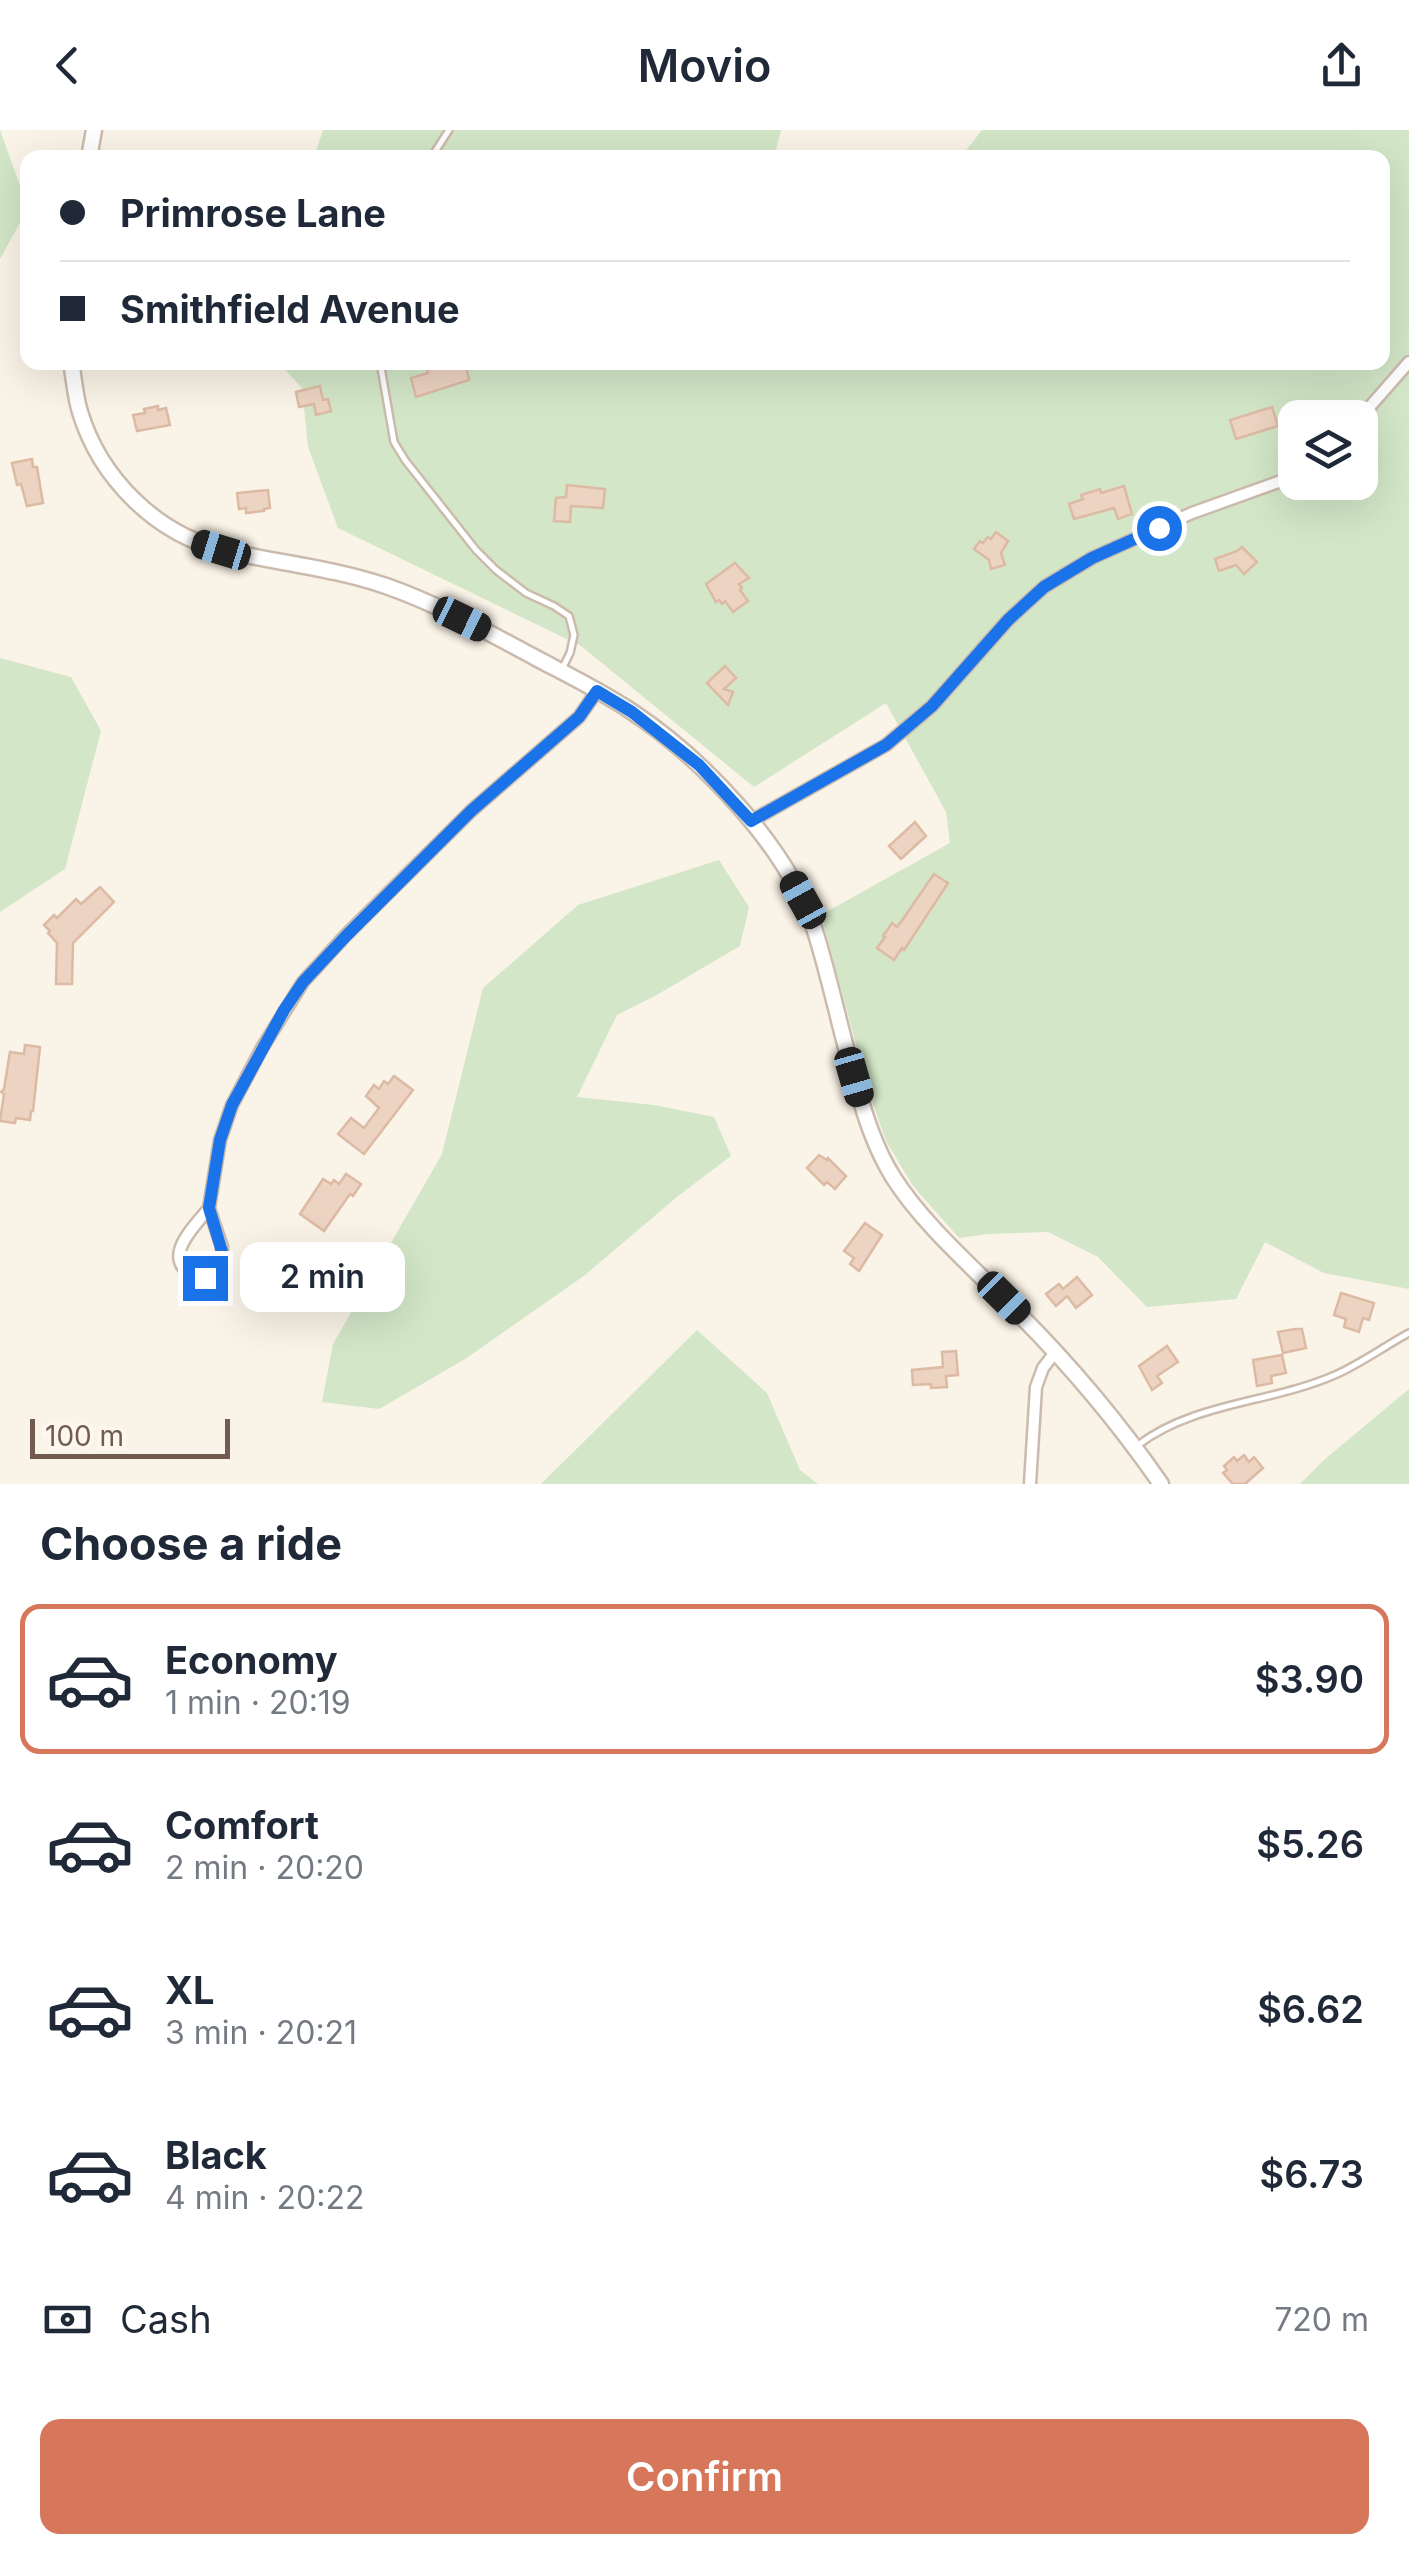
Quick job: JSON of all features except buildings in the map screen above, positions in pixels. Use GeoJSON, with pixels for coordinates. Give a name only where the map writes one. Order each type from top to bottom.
{"type":"FeatureCollection","features":[{"type":"Feature","properties":{"kind":"street"},"geometry":{"type":"LineString","coordinates":[[1376,400],[1409,362]]}},
{"type":"Feature","properties":{"kind":"street"},"geometry":{"type":"LineString","coordinates":[[72,370],[80,412],[103,462],[142,507],[182,535],[221,550],[337,572],[404,592],[487,631],[597,691],[632,712],[699,765],[751,821],[786,870],[809,915],[864,1114],[880,1154],[910,1201],[1056,1352],[1136,1447],[1160,1484]]}},
{"type":"Feature","properties":{"kind":"street"},"geometry":{"type":"LineString","coordinates":[[751,821],[886,745],[932,706],[1008,620],[1044,587],[1092,558],[1192,513],[1278,482]]}},
{"type":"Feature","properties":{"kind":"street"},"geometry":{"type":"LineString","coordinates":[[209,1208],[178,1253],[184,1269],[198,1279],[218,1270],[223,1255],[209,1208],[220,1140],[232,1105],[303,982],[471,811],[579,717],[597,691]]}},
{"type":"Feature","properties":{"kind":"street"},"geometry":{"type":"LineString","coordinates":[[1030,1484],[1036,1387],[1043,1368],[1056,1352]]}},
{"type":"Feature","properties":{"kind":"lane"},"geometry":{"type":"LineString","coordinates":[[381,370],[394,442],[405,460],[496,570],[526,593],[569,616],[574,635],[561,671]]}},
{"type":"Feature","properties":{"kind":"lane"},"geometry":{"type":"LineString","coordinates":[[1136,1447],[1158,1430],[1335,1375],[1409,1332]]}},
{"type":"Feature","properties":{"kind":"green space"},"geometry":{"type":"Polygon","coordinates":[[[0,130],[20,186],[20,223],[0,259],[0,130]]]}},
{"type":"Feature","properties":{"kind":"green space"},"geometry":{"type":"Polygon","coordinates":[[[323,130],[781,130],[776,150],[317,150],[323,130]]]}},
{"type":"Feature","properties":{"kind":"green space"},"geometry":{"type":"Polygon","coordinates":[[[982,130],[1409,130],[1409,1289],[1324,1273],[1265,1242],[1236,1299],[1147,1307],[1098,1257],[1048,1232],[959,1238],[913,1186],[886,1141],[821,915],[950,843],[946,812],[886,703],[754,787],[581,646],[338,528],[308,447],[302,388],[285,370],[1390,370],[1390,150],[966,150],[982,130]]]}},
{"type":"Feature","properties":{"kind":"green space"},"geometry":{"type":"Polygon","coordinates":[[[0,658],[71,677],[101,731],[65,869],[0,912],[0,658]]]}},
{"type":"Feature","properties":{"kind":"green space"},"geometry":{"type":"Polygon","coordinates":[[[719,860],[749,907],[740,946],[617,1015],[577,1097],[654,1105],[714,1117],[731,1156],[585,1275],[465,1359],[379,1409],[322,1402],[333,1344],[442,1154],[483,988],[578,905],[719,860]]]}},
{"type":"Feature","properties":{"kind":"green space"},"geometry":{"type":"Polygon","coordinates":[[[697,1330],[767,1393],[800,1470],[818,1484],[541,1484],[697,1330]]]}},
{"type":"Feature","properties":{"kind":"green space"},"geometry":{"type":"Polygon","coordinates":[[[1409,1389],[1409,1484],[1300,1484],[1324,1460],[1409,1389]]]}},
{"type":"Feature","properties":{"kind":"route"},"geometry":{"type":"LineString","coordinates":[[205,1278],[218,1270],[223,1255],[209,1208],[220,1140],[232,1105],[284,1010],[322,960],[471,811],[579,717],[597,691],[632,712],[699,765],[751,821],[886,745],[932,706],[1008,620],[1044,587],[1092,558],[1159,528]]}}]}
